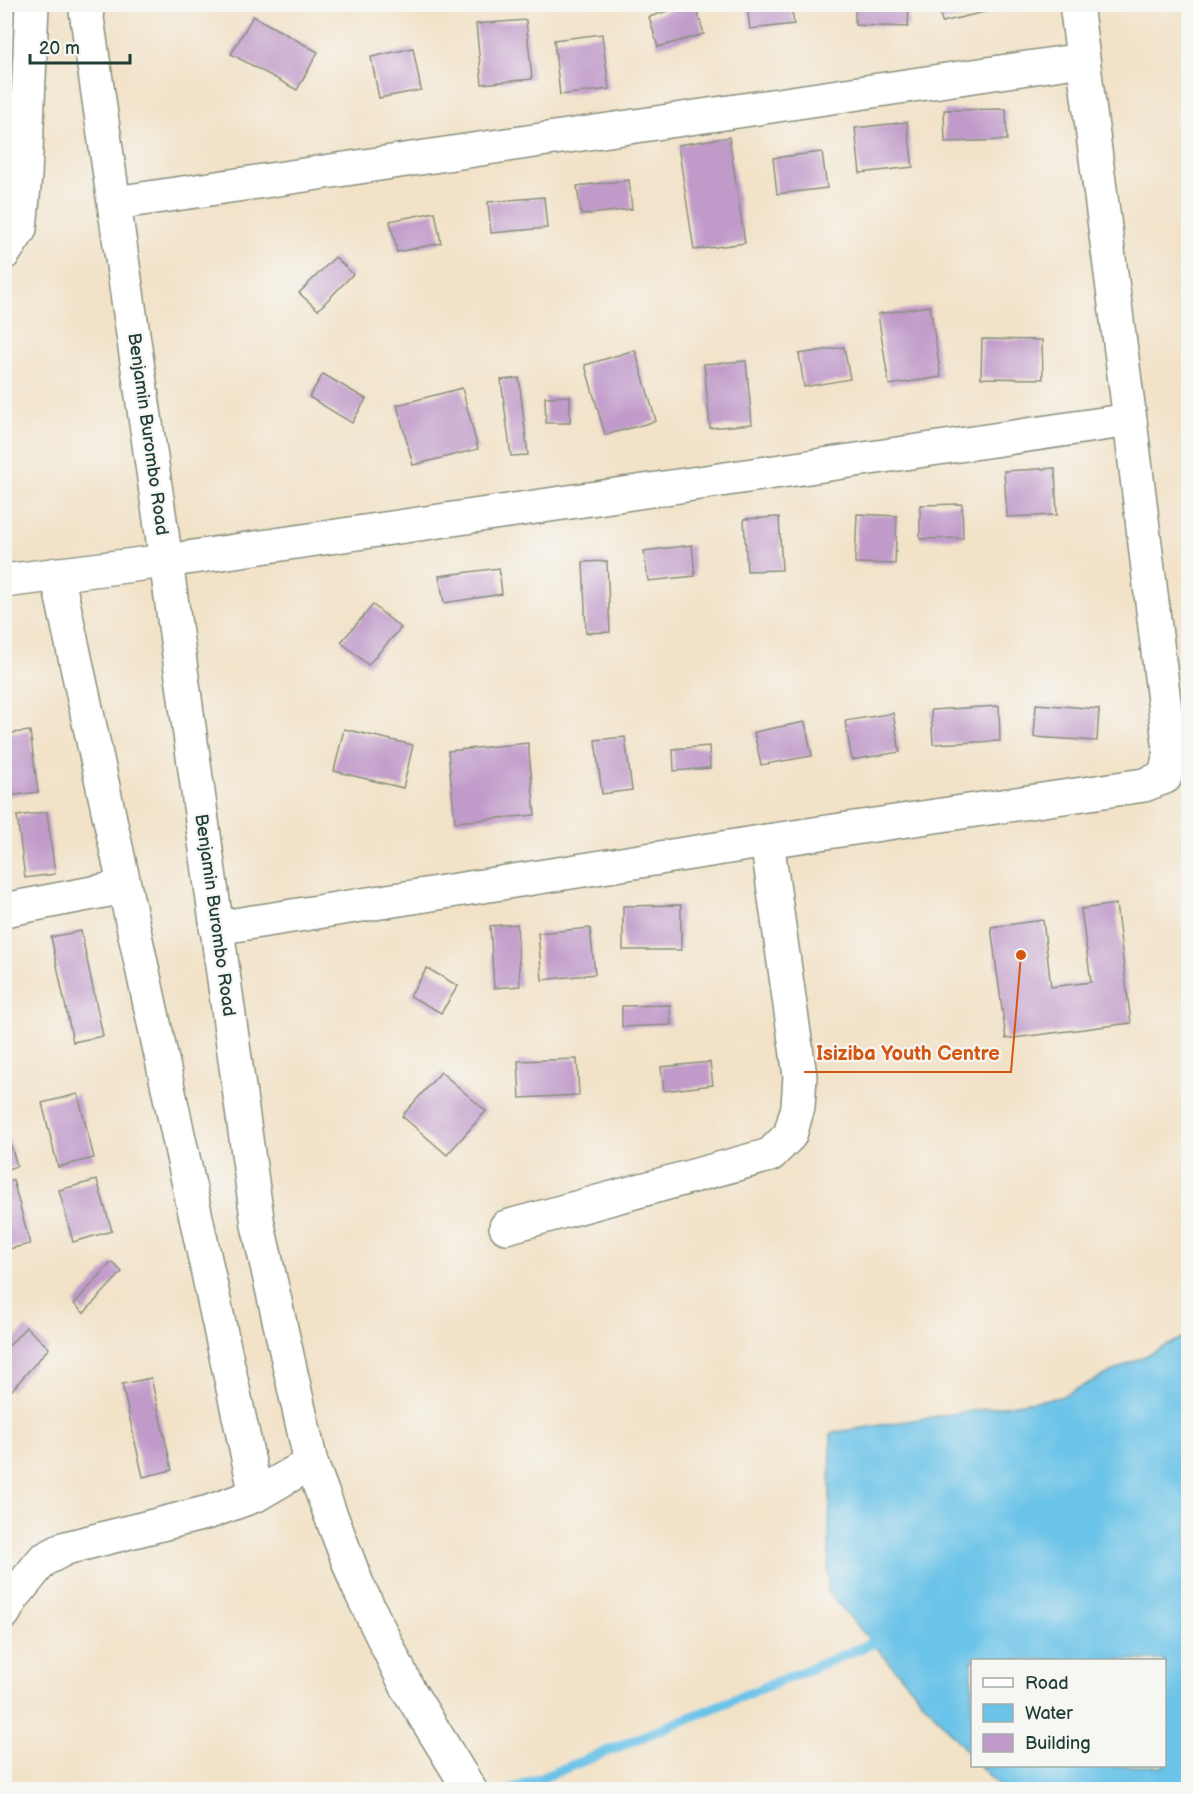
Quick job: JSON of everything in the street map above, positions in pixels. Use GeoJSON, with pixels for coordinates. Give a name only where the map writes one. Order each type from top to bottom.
{"type":"FeatureCollection","features":[{"type":"Feature","properties":{"kind":"street"},"geometry":{"type":"LineString","coordinates":[[4,253],[20,229],[25,176],[32,4]]}},
{"type":"Feature","properties":{"kind":"street","name":"Benjamin Burombo Road"},"geometry":{"type":"LineString","coordinates":[[85,4],[166,561],[258,1225],[311,1463],[357,1584],[408,1689],[470,1790]]}},
{"type":"Feature","properties":{"kind":"street"},"geometry":{"type":"LineString","coordinates":[[216,928],[767,841],[1144,785],[1165,777],[1170,751],[1076,4]]}},
{"type":"Feature","properties":{"kind":"street"},"geometry":{"type":"LineString","coordinates":[[115,203],[1082,60]]}},
{"type":"Feature","properties":{"kind":"street"},"geometry":{"type":"LineString","coordinates":[[5,574],[57,574],[166,561],[1130,420]]}},
{"type":"Feature","properties":{"kind":"street"},"geometry":{"type":"LineString","coordinates":[[57,574],[256,1496]]}},
{"type":"Feature","properties":{"kind":"street"},"geometry":{"type":"LineString","coordinates":[[506,1227],[770,1155],[790,1135],[798,1107],[800,1076],[767,841]]}},
{"type":"Feature","properties":{"kind":"street"},"geometry":{"type":"LineString","coordinates":[[4,910],[124,887]]}},
{"type":"Feature","properties":{"kind":"street"},"geometry":{"type":"LineString","coordinates":[[7,1601],[43,1560],[66,1548],[209,1512],[256,1496],[311,1463]]}},
{"type":"Feature","properties":{"kind":"water"},"geometry":{"type":"Polygon","coordinates":[[[1188,1335],[1188,1789],[1001,1789],[981,1767],[1166,1767],[1166,1659],[971,1659],[971,1756],[828,1592],[831,1433],[1060,1397],[1188,1335]]]}},
{"type":"Feature","properties":{"kind":"building"},"geometry":{"type":"Polygon","coordinates":[[[695,4],[704,34],[658,47],[649,17],[695,4]]]}},
{"type":"Feature","properties":{"kind":"building"},"geometry":{"type":"Polygon","coordinates":[[[855,4],[909,4],[908,27],[855,25],[855,4]]]}},
{"type":"Feature","properties":{"kind":"building"},"geometry":{"type":"Polygon","coordinates":[[[938,4],[991,4],[993,10],[942,22],[938,4]]]}},
{"type":"Feature","properties":{"kind":"building"},"geometry":{"type":"Polygon","coordinates":[[[747,5],[791,5],[794,24],[750,29],[747,5]]]}},
{"type":"Feature","properties":{"kind":"building"},"geometry":{"type":"Polygon","coordinates":[[[253,16],[318,52],[297,90],[231,54],[253,16]]]}},
{"type":"Feature","properties":{"kind":"building"},"geometry":{"type":"Polygon","coordinates":[[[526,20],[532,79],[482,84],[476,24],[526,20]]]}},
{"type":"Feature","properties":{"kind":"building"},"geometry":{"type":"Polygon","coordinates":[[[602,34],[609,89],[560,95],[554,40],[602,34]]]}},
{"type":"Feature","properties":{"kind":"building"},"geometry":{"type":"Polygon","coordinates":[[[413,48],[421,90],[379,98],[371,57],[413,48]]]}},
{"type":"Feature","properties":{"kind":"building"},"geometry":{"type":"Polygon","coordinates":[[[1006,109],[1007,140],[945,142],[944,110],[1006,109]]]}},
{"type":"Feature","properties":{"kind":"building"},"geometry":{"type":"Polygon","coordinates":[[[907,122],[913,167],[860,173],[855,128],[907,122]]]}},
{"type":"Feature","properties":{"kind":"building"},"geometry":{"type":"Polygon","coordinates":[[[729,137],[745,243],[694,250],[678,145],[729,137]]]}},
{"type":"Feature","properties":{"kind":"building"},"geometry":{"type":"Polygon","coordinates":[[[822,152],[827,188],[777,194],[773,158],[822,152]]]}},
{"type":"Feature","properties":{"kind":"building"},"geometry":{"type":"Polygon","coordinates":[[[629,180],[632,209],[581,215],[577,186],[629,180]]]}},
{"type":"Feature","properties":{"kind":"building"},"geometry":{"type":"Polygon","coordinates":[[[544,197],[547,228],[491,233],[488,202],[544,197]]]}},
{"type":"Feature","properties":{"kind":"building"},"geometry":{"type":"Polygon","coordinates":[[[435,212],[441,243],[397,252],[390,221],[435,212]]]}},
{"type":"Feature","properties":{"kind":"building"},"geometry":{"type":"Polygon","coordinates":[[[335,257],[353,274],[318,310],[299,293],[335,257]]]}},
{"type":"Feature","properties":{"kind":"building"},"geometry":{"type":"Polygon","coordinates":[[[930,306],[941,377],[889,385],[878,314],[930,306]]]}},
{"type":"Feature","properties":{"kind":"building"},"geometry":{"type":"Polygon","coordinates":[[[982,339],[1042,340],[1043,379],[981,378],[982,339]]]}},
{"type":"Feature","properties":{"kind":"building"},"geometry":{"type":"Polygon","coordinates":[[[844,347],[850,379],[804,387],[799,354],[844,347]]]}},
{"type":"Feature","properties":{"kind":"building"},"geometry":{"type":"Polygon","coordinates":[[[635,350],[656,421],[605,435],[585,365],[635,350]]]}},
{"type":"Feature","properties":{"kind":"building"},"geometry":{"type":"Polygon","coordinates":[[[746,361],[752,424],[710,428],[704,364],[746,361]]]}},
{"type":"Feature","properties":{"kind":"building"},"geometry":{"type":"Polygon","coordinates":[[[323,374],[366,399],[352,423],[309,397],[323,374]]]}},
{"type":"Feature","properties":{"kind":"building"},"geometry":{"type":"Polygon","coordinates":[[[519,378],[528,455],[511,456],[501,380],[519,378]]]}},
{"type":"Feature","properties":{"kind":"building"},"geometry":{"type":"Polygon","coordinates":[[[462,388],[478,449],[413,465],[397,405],[462,388]]]}},
{"type":"Feature","properties":{"kind":"building"},"geometry":{"type":"Polygon","coordinates":[[[570,396],[570,423],[546,423],[545,397],[570,396]]]}},
{"type":"Feature","properties":{"kind":"building"},"geometry":{"type":"Polygon","coordinates":[[[1055,468],[1057,515],[1007,517],[1004,471],[1055,468]]]}},
{"type":"Feature","properties":{"kind":"building"},"geometry":{"type":"Polygon","coordinates":[[[962,504],[963,538],[920,539],[920,505],[962,504]]]}},
{"type":"Feature","properties":{"kind":"building"},"geometry":{"type":"Polygon","coordinates":[[[857,514],[897,516],[895,564],[855,563],[857,514]]]}},
{"type":"Feature","properties":{"kind":"building"},"geometry":{"type":"Polygon","coordinates":[[[779,517],[782,570],[747,571],[744,519],[779,517]]]}},
{"type":"Feature","properties":{"kind":"building"},"geometry":{"type":"Polygon","coordinates":[[[692,545],[695,576],[648,581],[644,551],[692,545]]]}},
{"type":"Feature","properties":{"kind":"building"},"geometry":{"type":"Polygon","coordinates":[[[607,561],[610,632],[586,633],[583,562],[607,561]]]}},
{"type":"Feature","properties":{"kind":"building"},"geometry":{"type":"Polygon","coordinates":[[[499,568],[502,594],[444,603],[439,576],[499,568]]]}},
{"type":"Feature","properties":{"kind":"building"},"geometry":{"type":"Polygon","coordinates":[[[373,605],[401,628],[368,665],[341,642],[373,605]]]}},
{"type":"Feature","properties":{"kind":"building"},"geometry":{"type":"Polygon","coordinates":[[[1036,704],[1099,709],[1097,741],[1034,737],[1036,704]]]}},
{"type":"Feature","properties":{"kind":"building"},"geometry":{"type":"Polygon","coordinates":[[[999,706],[1000,741],[933,744],[931,710],[999,706]]]}},
{"type":"Feature","properties":{"kind":"building"},"geometry":{"type":"Polygon","coordinates":[[[893,713],[900,752],[852,760],[845,721],[893,713]]]}},
{"type":"Feature","properties":{"kind":"building"},"geometry":{"type":"Polygon","coordinates":[[[805,722],[812,756],[761,765],[754,732],[805,722]]]}},
{"type":"Feature","properties":{"kind":"building"},"geometry":{"type":"Polygon","coordinates":[[[344,729],[413,745],[403,788],[334,771],[344,729]]]}},
{"type":"Feature","properties":{"kind":"building"},"geometry":{"type":"Polygon","coordinates":[[[30,731],[38,792],[7,796],[4,773],[4,734],[30,731]]]}},
{"type":"Feature","properties":{"kind":"building"},"geometry":{"type":"Polygon","coordinates":[[[625,737],[632,790],[602,794],[595,740],[625,737]]]}},
{"type":"Feature","properties":{"kind":"building"},"geometry":{"type":"Polygon","coordinates":[[[528,743],[535,815],[455,822],[448,751],[528,743]]]}},
{"type":"Feature","properties":{"kind":"building"},"geometry":{"type":"Polygon","coordinates":[[[709,746],[710,768],[674,771],[673,749],[709,746]]]}},
{"type":"Feature","properties":{"kind":"building"},"geometry":{"type":"Polygon","coordinates":[[[47,812],[55,874],[25,878],[17,816],[47,812]]]}},
{"type":"Feature","properties":{"kind":"building"},"geometry":{"type":"Polygon","coordinates":[[[1116,904],[1131,1023],[1006,1039],[991,927],[1043,920],[1051,987],[1091,982],[1081,909],[1116,904]]]}},
{"type":"Feature","properties":{"kind":"building"},"geometry":{"type":"Polygon","coordinates":[[[681,905],[681,950],[623,950],[623,906],[681,905]]]}},
{"type":"Feature","properties":{"kind":"building"},"geometry":{"type":"Polygon","coordinates":[[[517,924],[520,986],[494,988],[490,926],[517,924]]]}},
{"type":"Feature","properties":{"kind":"building"},"geometry":{"type":"Polygon","coordinates":[[[590,928],[595,974],[542,980],[538,933],[590,928]]]}},
{"type":"Feature","properties":{"kind":"building"},"geometry":{"type":"Polygon","coordinates":[[[81,931],[103,1036],[73,1042],[51,937],[81,931]]]}},
{"type":"Feature","properties":{"kind":"building"},"geometry":{"type":"Polygon","coordinates":[[[427,968],[458,986],[441,1013],[410,996],[427,968]]]}},
{"type":"Feature","properties":{"kind":"building"},"geometry":{"type":"Polygon","coordinates":[[[670,1005],[671,1025],[622,1027],[622,1006],[670,1005]]]}},
{"type":"Feature","properties":{"kind":"building"},"geometry":{"type":"Polygon","coordinates":[[[577,1059],[579,1095],[520,1098],[518,1061],[577,1059]]]}},
{"type":"Feature","properties":{"kind":"building"},"geometry":{"type":"Polygon","coordinates":[[[710,1062],[713,1085],[664,1091],[661,1067],[710,1062]]]}},
{"type":"Feature","properties":{"kind":"building"},"geometry":{"type":"Polygon","coordinates":[[[441,1072],[486,1111],[447,1155],[402,1116],[441,1072]]]}},
{"type":"Feature","properties":{"kind":"building"},"geometry":{"type":"Polygon","coordinates":[[[78,1094],[94,1158],[58,1167],[42,1103],[78,1094]]]}},
{"type":"Feature","properties":{"kind":"building"},"geometry":{"type":"Polygon","coordinates":[[[4,1123],[17,1166],[4,1170],[4,1123]]]}},
{"type":"Feature","properties":{"kind":"building"},"geometry":{"type":"Polygon","coordinates":[[[13,1180],[30,1244],[4,1250],[4,1182],[13,1180]]]}},
{"type":"Feature","properties":{"kind":"building"},"geometry":{"type":"Polygon","coordinates":[[[97,1180],[112,1231],[73,1242],[59,1190],[97,1180]]]}},
{"type":"Feature","properties":{"kind":"building"},"geometry":{"type":"Polygon","coordinates":[[[112,1262],[122,1272],[84,1313],[74,1304],[112,1262]]]}},
{"type":"Feature","properties":{"kind":"building"},"geometry":{"type":"Polygon","coordinates":[[[26,1327],[49,1348],[11,1391],[4,1385],[4,1351],[26,1327]]]}},
{"type":"Feature","properties":{"kind":"building"},"geometry":{"type":"Polygon","coordinates":[[[151,1378],[172,1470],[143,1477],[122,1384],[151,1378]]]}},
{"type":"Feature","properties":{"kind":"waterway"},"geometry":{"type":"LineString","coordinates":[[512,1790],[873,1643]]}},
{"type":"Feature","properties":{"kind":"place","name":"Isiziba Youth Centre"},"geometry":{"type":"Point","coordinates":[1021,955]}}]}
